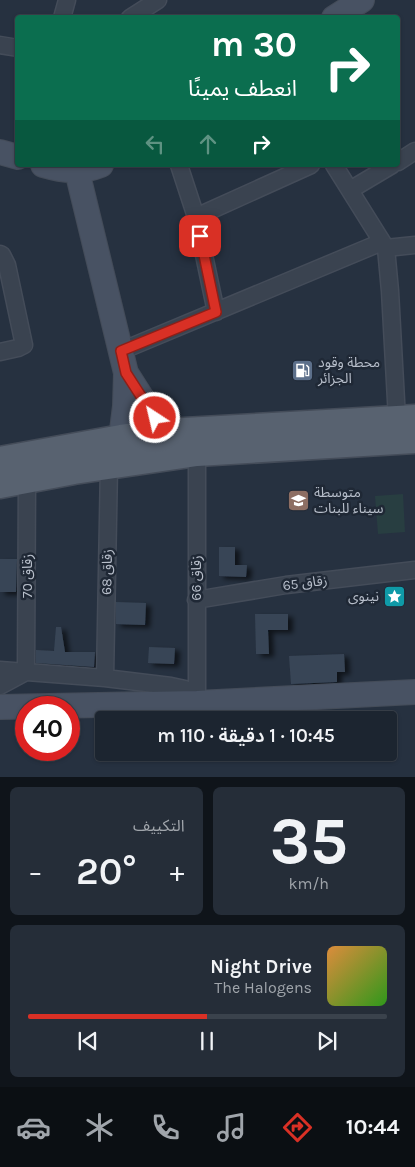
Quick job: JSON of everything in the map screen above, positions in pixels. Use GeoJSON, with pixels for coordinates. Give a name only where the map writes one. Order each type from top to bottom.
{"type":"FeatureCollection","features":[{"type":"Feature","properties":{"kind":"main road"},"geometry":{"type":"LineString","coordinates":[[0,460],[121,438],[166,432],[406,419]]}},
{"type":"Feature","properties":{"kind":"main road"},"geometry":{"type":"LineString","coordinates":[[0,485],[197,452],[415,440]]}},
{"type":"Feature","properties":{"kind":"street"},"geometry":{"type":"LineString","coordinates":[[63,15],[67,0]]}},
{"type":"Feature","properties":{"kind":"street"},"geometry":{"type":"LineString","coordinates":[[136,12],[158,0]]}},
{"type":"Feature","properties":{"kind":"street"},"geometry":{"type":"LineString","coordinates":[[339,15],[362,0]]}},
{"type":"Feature","properties":{"kind":"street"},"geometry":{"type":"LineString","coordinates":[[0,45],[15,48]]}},
{"type":"Feature","properties":{"kind":"street"},"geometry":{"type":"LineString","coordinates":[[400,161],[415,151]]}},
{"type":"Feature","properties":{"kind":"street"},"geometry":{"type":"LineString","coordinates":[[0,152],[15,156]]}},
{"type":"Feature","properties":{"kind":"street"},"geometry":{"type":"LineString","coordinates":[[51,167],[77,171],[96,167]]}},
{"type":"Feature","properties":{"kind":"street"},"geometry":{"type":"LineString","coordinates":[[180,167],[196,218],[216,312]]}},
{"type":"Feature","properties":{"kind":"street"},"geometry":{"type":"LineString","coordinates":[[196,218],[306,167]]}},
{"type":"Feature","properties":{"kind":"street"},"geometry":{"type":"LineString","coordinates":[[335,167],[384,244],[406,419]]}},
{"type":"Feature","properties":{"kind":"street"},"geometry":{"type":"LineString","coordinates":[[350,190],[389,167]]}},
{"type":"Feature","properties":{"kind":"street"},"geometry":{"type":"LineString","coordinates":[[77,171],[124,362],[126,406],[121,438]]}},
{"type":"Feature","properties":{"kind":"street"},"geometry":{"type":"LineString","coordinates":[[124,362],[216,312],[384,244],[415,245]]}},
{"type":"Feature","properties":{"kind":"street"},"geometry":{"type":"LineString","coordinates":[[0,254],[7,264],[24,345],[0,352]]}},
{"type":"Feature","properties":{"kind":"street"},"geometry":{"type":"LineString","coordinates":[[124,362],[145,403],[166,432]]}},
{"type":"Feature","properties":{"kind":"street","name":"زقاق 66"},"geometry":{"type":"LineString","coordinates":[[197,452],[197,702]]}},
{"type":"Feature","properties":{"kind":"street","name":"زقاق 68"},"geometry":{"type":"LineString","coordinates":[[105,678],[109,466]]}},
{"type":"Feature","properties":{"kind":"street","name":"زقاق 70"},"geometry":{"type":"LineString","coordinates":[[26,672],[27,480]]}},
{"type":"Feature","properties":{"kind":"street","name":"زقاق 65"},"geometry":{"type":"LineString","coordinates":[[196,600],[286,585],[415,570]]}},
{"type":"Feature","properties":{"kind":"street"},"geometry":{"type":"LineString","coordinates":[[0,670],[105,678],[185,689],[197,702]]}},
{"type":"Feature","properties":{"kind":"street"},"geometry":{"type":"LineString","coordinates":[[0,686],[26,672]]}},
{"type":"Feature","properties":{"kind":"street"},"geometry":{"type":"LineString","coordinates":[[0,707],[197,702],[415,692]]}},
{"type":"Feature","properties":{"kind":"green space"},"geometry":{"type":"Polygon","coordinates":[[[403,494],[405,532],[378,534],[375,496],[403,494]]]}},
{"type":"Feature","properties":{"kind":"building"},"geometry":{"type":"Polygon","coordinates":[[[219,547],[235,547],[235,565],[247,565],[246,577],[219,576],[219,547]]]}},
{"type":"Feature","properties":{"kind":"building"},"geometry":{"type":"Polygon","coordinates":[[[0,559],[17,559],[16,592],[0,592],[0,559]]]}},
{"type":"Feature","properties":{"kind":"building"},"geometry":{"type":"Polygon","coordinates":[[[116,602],[146,603],[145,625],[116,624],[116,602]]]}},
{"type":"Feature","properties":{"kind":"building"},"geometry":{"type":"Polygon","coordinates":[[[255,614],[288,614],[288,630],[268,630],[269,654],[256,654],[255,614]]]}},
{"type":"Feature","properties":{"kind":"building"},"geometry":{"type":"Polygon","coordinates":[[[56,627],[61,627],[65,652],[95,652],[94,667],[36,663],[36,650],[54,651],[56,627]]]}},
{"type":"Feature","properties":{"kind":"building"},"geometry":{"type":"Polygon","coordinates":[[[149,647],[175,648],[174,664],[148,663],[149,647]]]}},
{"type":"Feature","properties":{"kind":"building"},"geometry":{"type":"Polygon","coordinates":[[[344,654],[345,672],[337,672],[337,682],[291,684],[289,656],[344,654]]]}},
{"type":"Feature","properties":{"kind":"place","name":"محطة وقود الجزائر"},"geometry":{"type":"Point","coordinates":[302,370]}},
{"type":"Feature","properties":{"kind":"place","name":"متوسطة سيناء للبنات"},"geometry":{"type":"Point","coordinates":[298,500]}},
{"type":"Feature","properties":{"kind":"place","name":"نينوى"},"geometry":{"type":"Point","coordinates":[395,596]}},
{"type":"Feature","properties":{"kind":"route"},"geometry":{"type":"LineString","coordinates":[[155,418],[126,373],[121,351],[216,312],[200,236]]}}]}
